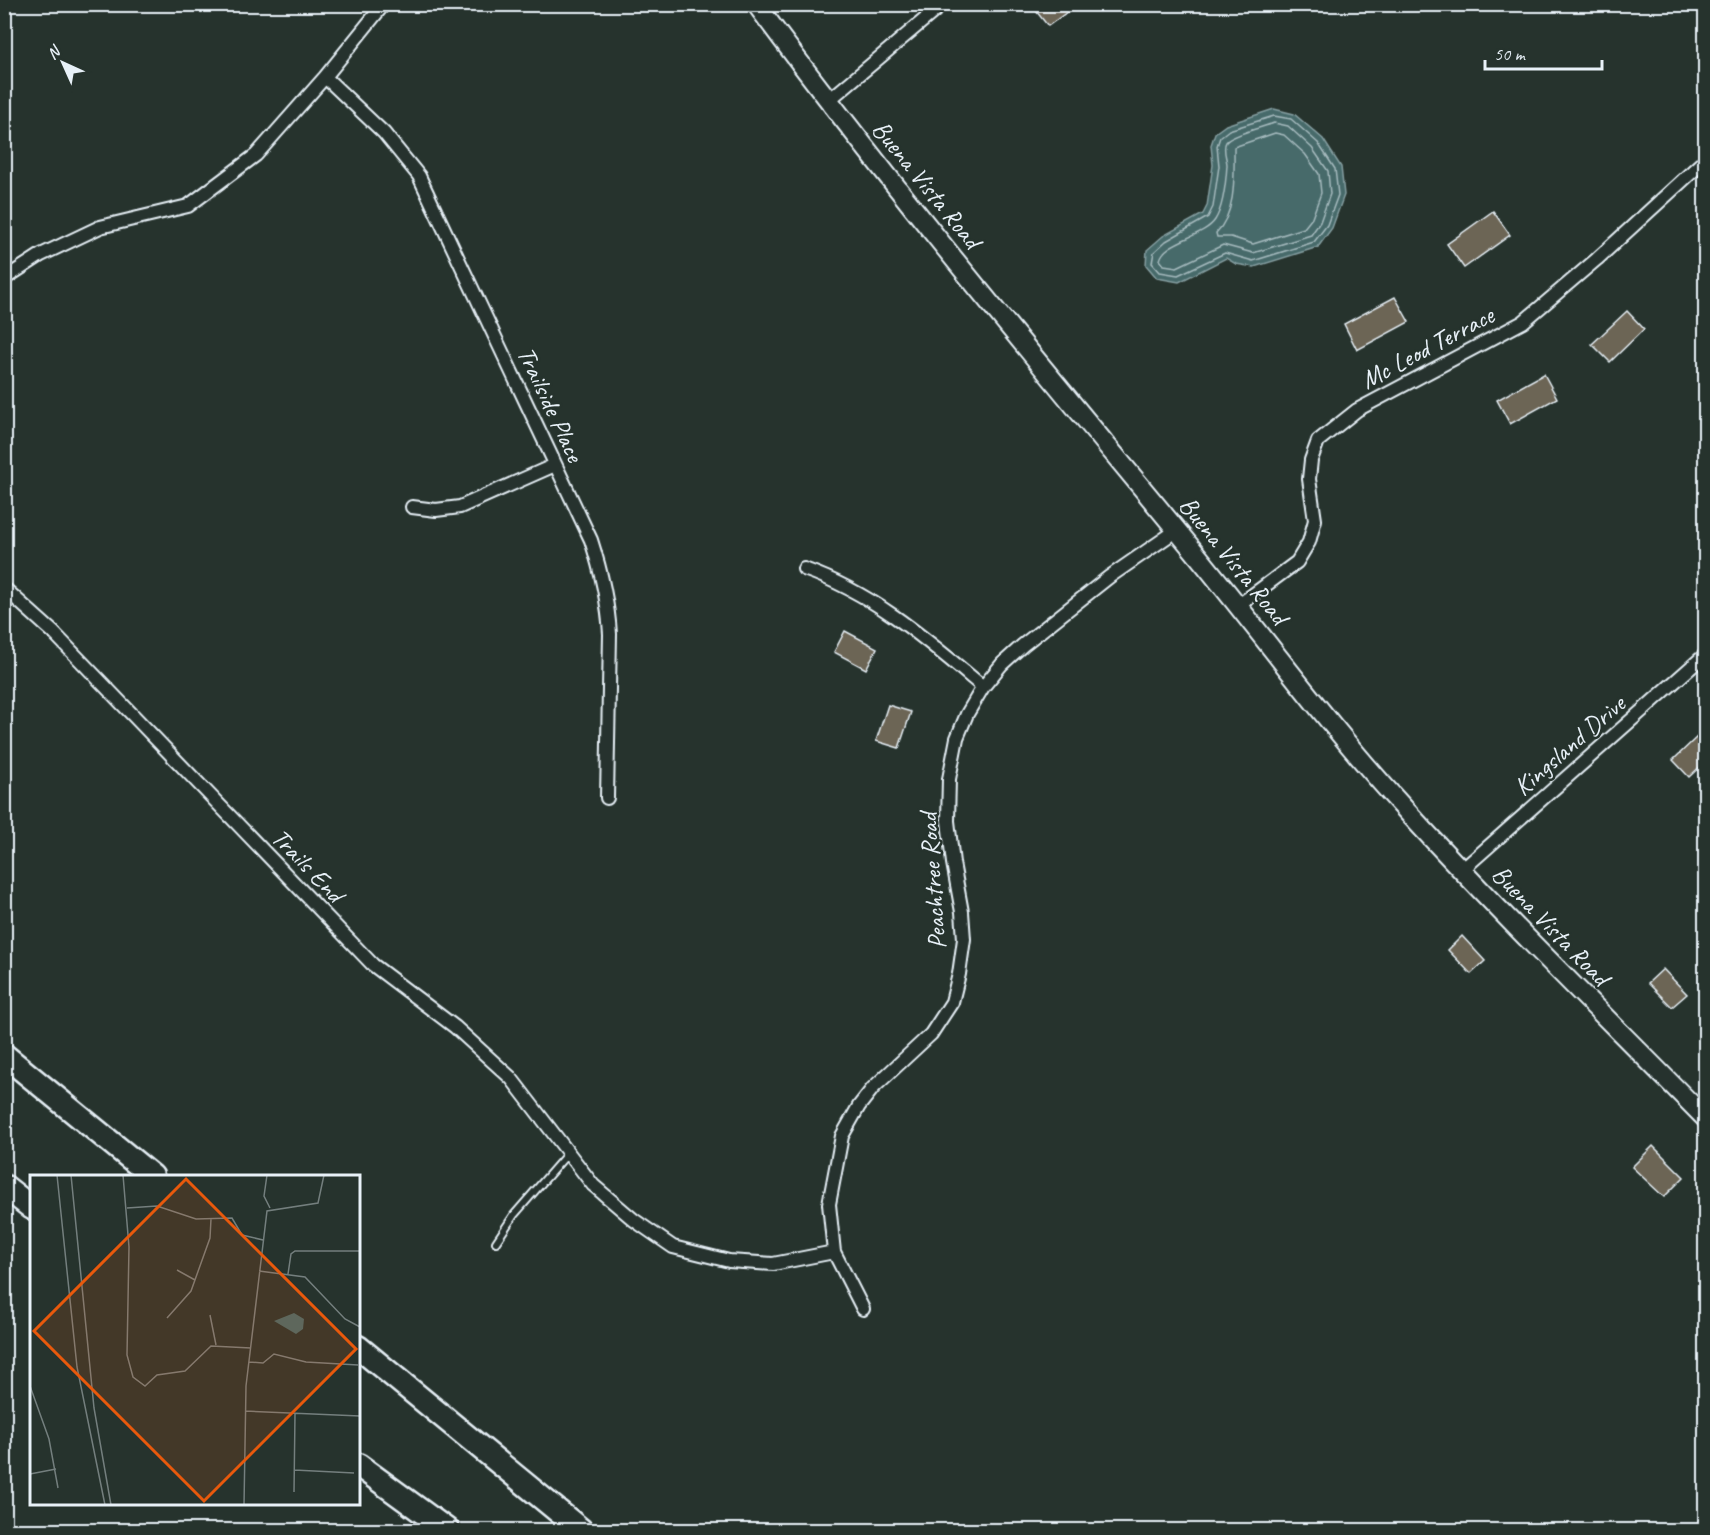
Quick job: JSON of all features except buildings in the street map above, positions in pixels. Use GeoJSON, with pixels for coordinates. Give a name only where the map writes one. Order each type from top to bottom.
{"type":"FeatureCollection","features":[{"type":"Feature","properties":{"kind":"highway"},"geometry":{"type":"LineString","coordinates":[[4,1055],[151,1175]]}},
{"type":"Feature","properties":{"kind":"highway"},"geometry":{"type":"LineString","coordinates":[[4,1186],[30,1206]]}},
{"type":"Feature","properties":{"kind":"highway"},"geometry":{"type":"LineString","coordinates":[[360,1349],[581,1530]]}},
{"type":"Feature","properties":{"kind":"highway"},"geometry":{"type":"LineString","coordinates":[[360,1466],[447,1530]]}},
{"type":"Feature","properties":{"kind":"street"},"geometry":{"type":"LineString","coordinates":[[4,279],[41,255],[100,227],[188,206],[256,154],[325,77],[384,4]]}},
{"type":"Feature","properties":{"kind":"street","name":"Buena Vista Road"},"geometry":{"type":"LineString","coordinates":[[756,4],[828,101],[1085,420],[1239,605],[1345,740],[1401,806],[1706,1119]]}},
{"type":"Feature","properties":{"kind":"street"},"geometry":{"type":"LineString","coordinates":[[828,101],[943,4]]}},
{"type":"Feature","properties":{"kind":"street","name":"Trailside Place"},"geometry":{"type":"LineString","coordinates":[[325,77],[384,133],[419,177],[591,540],[603,576],[609,608],[607,798]]}},
{"type":"Feature","properties":{"kind":"street","name":"Mc Leod Terrace"},"geometry":{"type":"LineString","coordinates":[[1239,605],[1297,562],[1309,542],[1315,520],[1309,479],[1311,460],[1318,441],[1357,410],[1523,322],[1597,259],[1706,159]]}},
{"type":"Feature","properties":{"kind":"street"},"geometry":{"type":"LineString","coordinates":[[412,507],[436,510],[460,507],[555,465]]}},
{"type":"Feature","properties":{"kind":"street","name":"Peachtree Road"},"geometry":{"type":"LineString","coordinates":[[834,1252],[829,1204],[842,1136],[859,1106],[873,1088],[931,1034],[952,1002],[959,974],[964,939],[948,821],[949,779],[957,738],[967,714],[983,687],[1002,664],[1023,645],[1109,577],[1177,530]]}},
{"type":"Feature","properties":{"kind":"street"},"geometry":{"type":"LineString","coordinates":[[804,569],[834,580],[893,614],[928,640],[983,687]]}},
{"type":"Feature","properties":{"kind":"street","name":"Trails End"},"geometry":{"type":"LineString","coordinates":[[4,588],[53,632],[373,965],[455,1027],[511,1078],[593,1185],[634,1220],[673,1247],[729,1261],[773,1264],[834,1252]]}},
{"type":"Feature","properties":{"kind":"street","name":"Kingsland Drive"},"geometry":{"type":"LineString","coordinates":[[1462,870],[1706,654]]}},
{"type":"Feature","properties":{"kind":"street"},"geometry":{"type":"LineString","coordinates":[[834,1252],[863,1309]]}},
{"type":"Feature","properties":{"kind":"lane"},"geometry":{"type":"LineString","coordinates":[[496,1242],[514,1215],[568,1153]]}},
{"type":"Feature","properties":{"kind":"water"},"geometry":{"type":"Polygon","coordinates":[[[1274,109],[1294,114],[1323,139],[1341,167],[1344,195],[1332,228],[1318,247],[1254,267],[1236,264],[1226,258],[1179,282],[1157,278],[1146,265],[1147,250],[1163,236],[1203,214],[1207,206],[1213,165],[1211,145],[1215,133],[1226,125],[1274,109]]]}}]}
